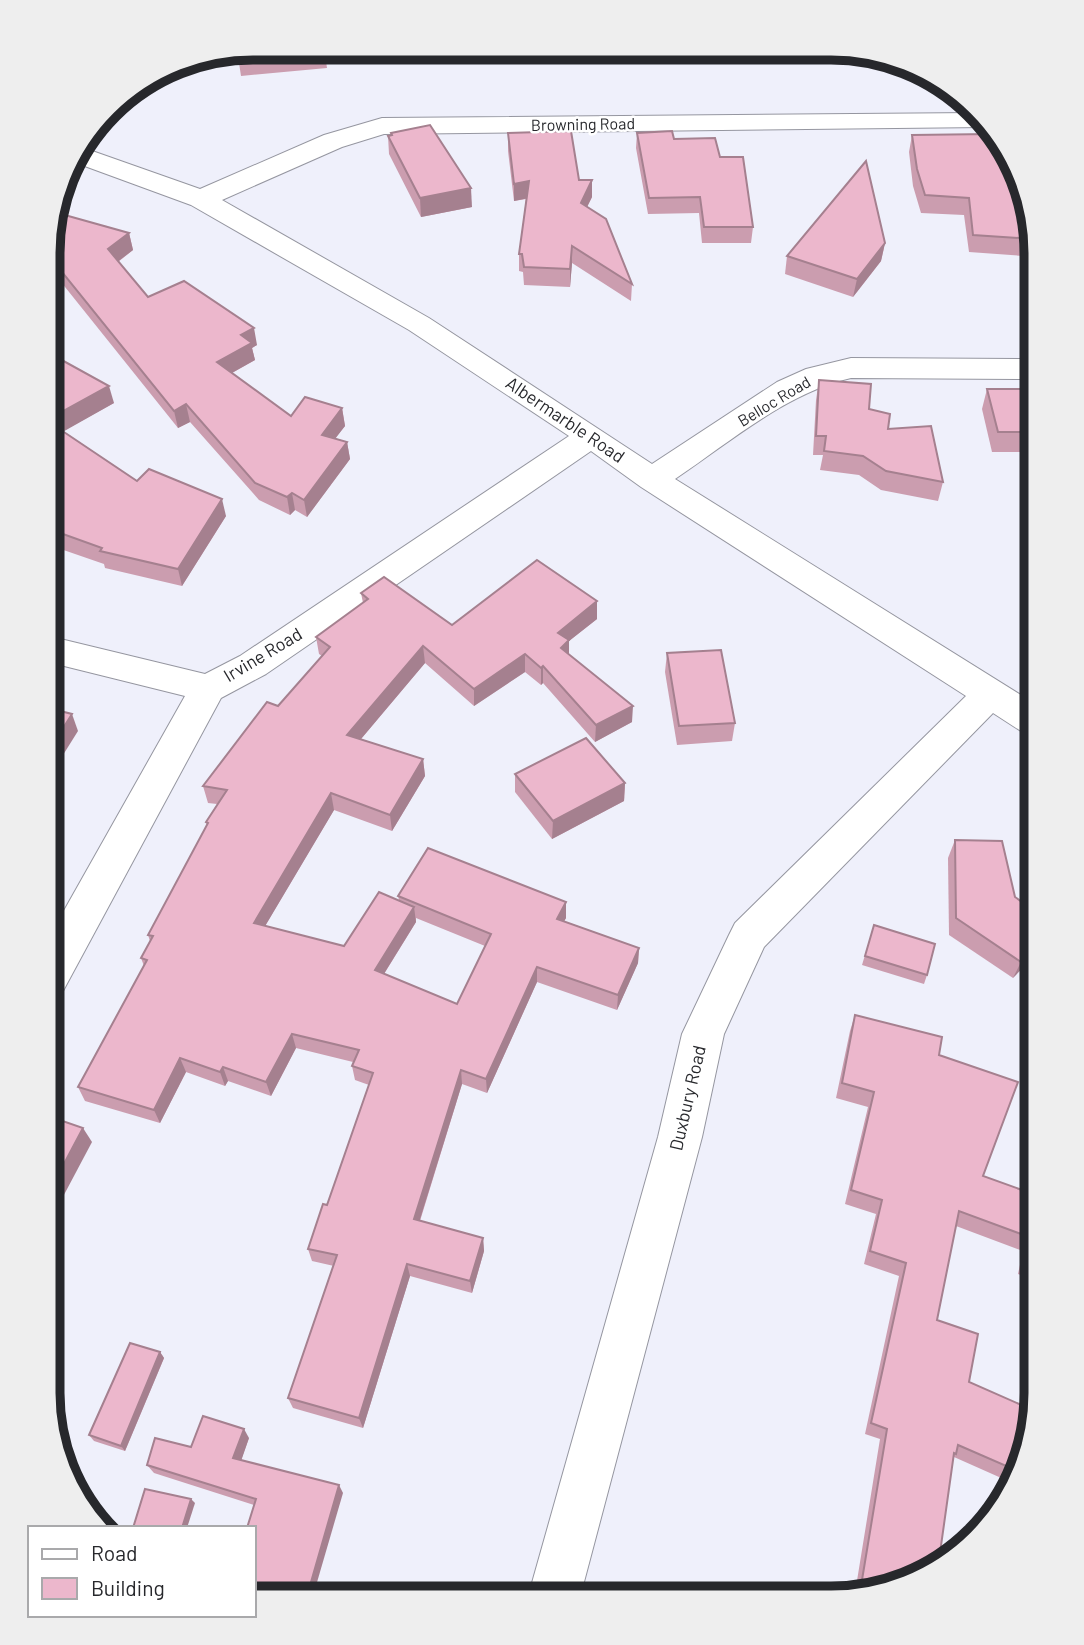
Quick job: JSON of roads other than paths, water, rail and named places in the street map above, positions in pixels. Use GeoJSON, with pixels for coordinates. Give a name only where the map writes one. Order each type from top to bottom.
{"type":"FeatureCollection","features":[{"type":"Feature","properties":{"kind":"street","name":"Browning Road"},"geometry":{"type":"LineString","coordinates":[[201,199],[333,141],[382,126],[973,121]]}},
{"type":"Feature","properties":{"kind":"street","name":"Albermarble Road"},"geometry":{"type":"LineString","coordinates":[[85,157],[201,199],[419,324],[591,436],[652,480],[1024,715]]}},
{"type":"Feature","properties":{"kind":"street","name":"Belloc Road"},"geometry":{"type":"LineString","coordinates":[[652,480],[789,389],[817,376],[851,368],[1024,369]]}},
{"type":"Feature","properties":{"kind":"street","name":"Irvine Road"},"geometry":{"type":"LineString","coordinates":[[59,958],[208,688],[253,665],[591,436]]}},
{"type":"Feature","properties":{"kind":"street"},"geometry":{"type":"LineString","coordinates":[[59,652],[208,688]]}},
{"type":"Feature","properties":{"kind":"street","name":"Duxbury Road"},"geometry":{"type":"LineString","coordinates":[[557,1586],[680,1137],[703,1034],[748,935],[991,693]]}}]}
